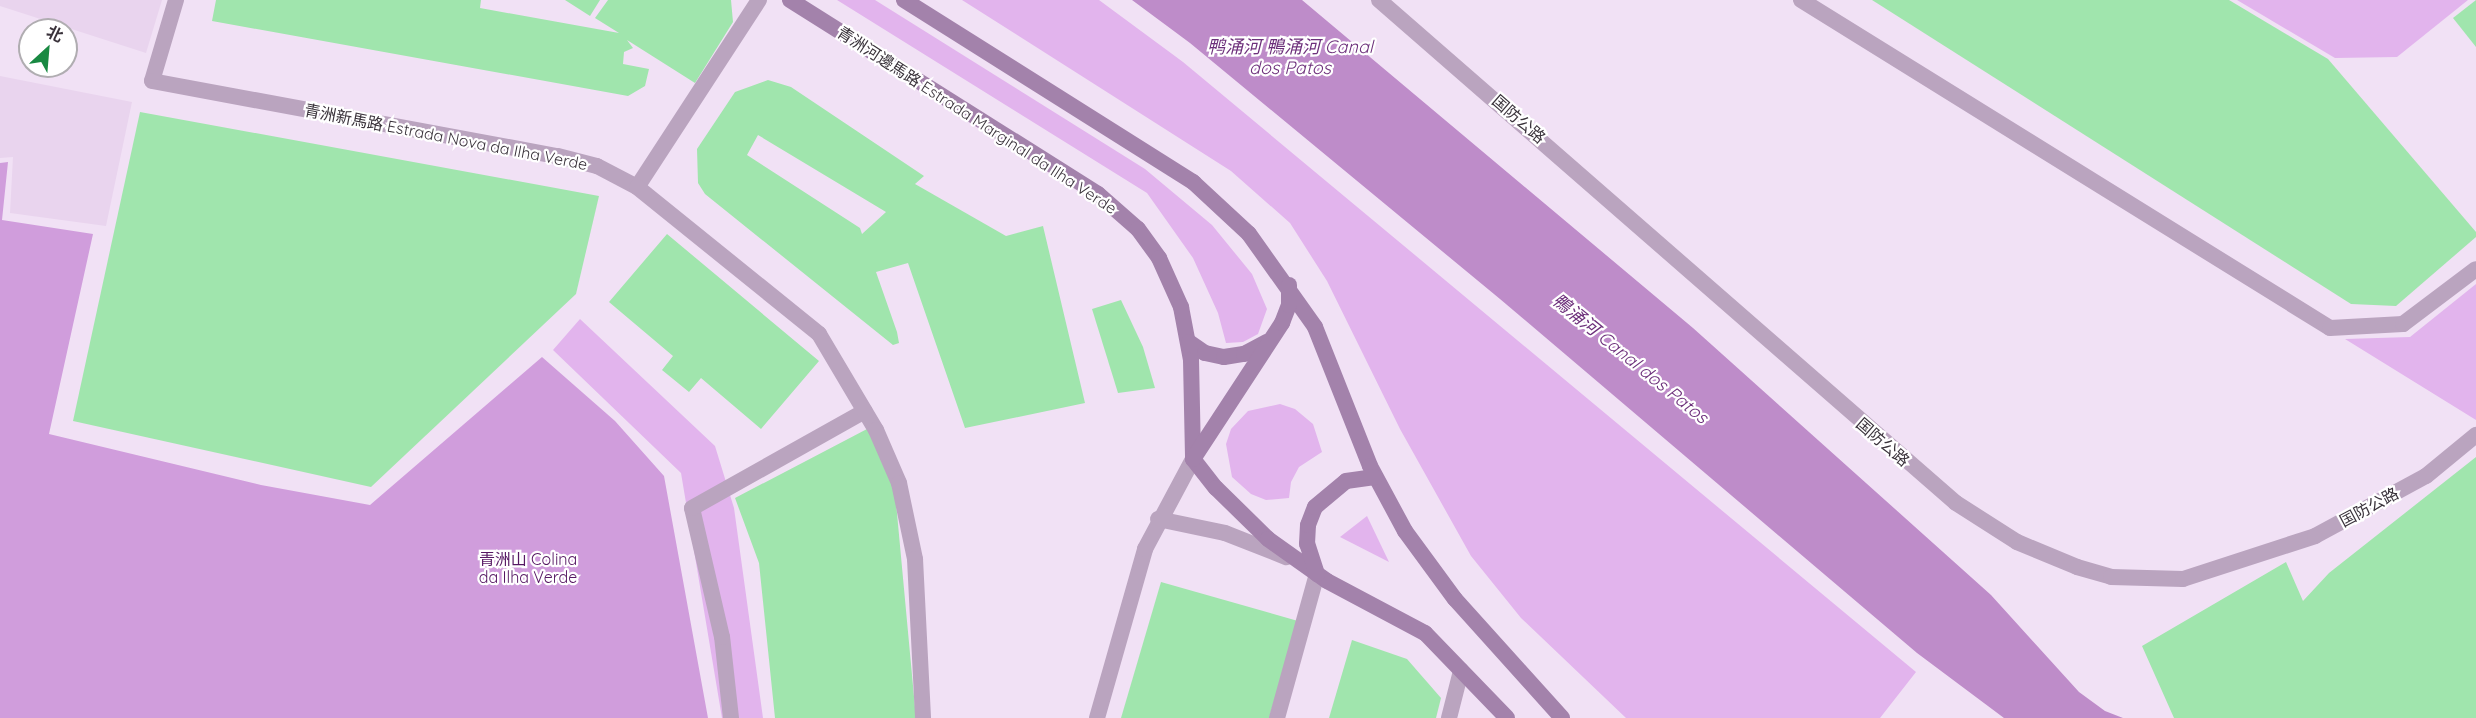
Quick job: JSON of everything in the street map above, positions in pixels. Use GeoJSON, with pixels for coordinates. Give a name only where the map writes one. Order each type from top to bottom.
{"type":"FeatureCollection","features":[{"type":"Feature","properties":{"kind":"main road","name":"青洲河邊馬路 Estrada Marginal da Ilha Verde"},"geometry":{"type":"LineString","coordinates":[[790,0],[1098,194],[1126,216],[1149,243],[1168,274],[1181,307],[1189,342],[1193,459]]}},
{"type":"Feature","properties":{"kind":"main road"},"geometry":{"type":"LineString","coordinates":[[904,0],[1193,182],[1249,234],[1289,285],[1332,362],[1375,477],[1405,531],[1455,599],[1562,718]]}},
{"type":"Feature","properties":{"kind":"main road"},"geometry":{"type":"LineString","coordinates":[[1289,285],[1289,305],[1276,333],[1193,459],[1241,514],[1297,561],[1425,633],[1507,718]]}},
{"type":"Feature","properties":{"kind":"main road"},"geometry":{"type":"LineString","coordinates":[[1189,342],[1205,353],[1235,356],[1254,350],[1276,333]]}},
{"type":"Feature","properties":{"kind":"main road"},"geometry":{"type":"LineString","coordinates":[[1317,574],[1306,544],[1308,525],[1316,507],[1328,492],[1346,481],[1375,477]]}},
{"type":"Feature","properties":{"kind":"street","name":"青洲新馬路 Estrada Nova da Ilha Verde"},"geometry":{"type":"LineString","coordinates":[[176,0],[152,81],[558,156],[597,166],[638,187],[819,334],[865,411],[899,483],[915,559],[923,718]]}},
{"type":"Feature","properties":{"kind":"street"},"geometry":{"type":"LineString","coordinates":[[638,187],[759,0]]}},
{"type":"Feature","properties":{"kind":"street","name":"国防公路"},"geometry":{"type":"LineString","coordinates":[[1379,0],[1520,119],[1884,444],[1956,502],[2017,542],[2077,567],[2111,577],[2182,579],[2315,536],[2426,476],[2476,435]]}},
{"type":"Feature","properties":{"kind":"street"},"geometry":{"type":"LineString","coordinates":[[1801,0],[2330,328],[2403,324],[2476,268]]}},
{"type":"Feature","properties":{"kind":"street"},"geometry":{"type":"LineString","coordinates":[[731,718],[722,637],[692,508],[865,411]]}},
{"type":"Feature","properties":{"kind":"street"},"geometry":{"type":"LineString","coordinates":[[1096,718],[1133,585],[1158,519],[1193,459]]}},
{"type":"Feature","properties":{"kind":"street"},"geometry":{"type":"LineString","coordinates":[[1158,519],[1225,533],[1297,561]]}},
{"type":"Feature","properties":{"kind":"street"},"geometry":{"type":"LineString","coordinates":[[1277,718],[1317,574]]}},
{"type":"Feature","properties":{"kind":"street"},"geometry":{"type":"LineString","coordinates":[[1449,718],[1461,671]]}},
{"type":"Feature","properties":{"kind":"shaded area"},"geometry":{"type":"Polygon","coordinates":[[[0,0],[162,0],[146,53],[78,31],[78,18],[37,18],[0,6],[0,0]]]}},
{"type":"Feature","properties":{"kind":"shaded area"},"geometry":{"type":"Polygon","coordinates":[[[837,0],[875,0],[1145,169],[1212,225],[1252,274],[1267,309],[1258,334],[1243,342],[1226,343],[1218,313],[1193,258],[1147,193],[837,0]]]}},
{"type":"Feature","properties":{"kind":"shaded area"},"geometry":{"type":"Polygon","coordinates":[[[962,0],[1099,0],[1183,62],[1916,672],[1880,718],[1626,718],[1521,618],[1471,556],[1400,429],[1327,281],[1290,223],[1231,171],[962,0]]]}},
{"type":"Feature","properties":{"kind":"shaded area"},"geometry":{"type":"Polygon","coordinates":[[[2237,0],[2468,0],[2397,57],[2335,58],[2237,0]]]}},
{"type":"Feature","properties":{"kind":"shaded area"},"geometry":{"type":"Polygon","coordinates":[[[0,76],[132,102],[106,226],[10,213],[13,157],[0,158],[0,76]]]}},
{"type":"Feature","properties":{"kind":"shaded area"},"geometry":{"type":"Polygon","coordinates":[[[2476,284],[2476,420],[2345,339],[2410,337],[2476,284]]]}},
{"type":"Feature","properties":{"kind":"shaded area"},"geometry":{"type":"Polygon","coordinates":[[[580,319],[715,446],[734,508],[763,718],[722,718],[681,473],[553,350],[580,319]]]}},
{"type":"Feature","properties":{"kind":"shaded area"},"geometry":{"type":"Polygon","coordinates":[[[1280,404],[1295,409],[1313,424],[1322,452],[1299,467],[1291,482],[1289,498],[1266,500],[1251,494],[1232,477],[1226,444],[1231,429],[1248,411],[1280,404]]]}},
{"type":"Feature","properties":{"kind":"shaded area"},"geometry":{"type":"Polygon","coordinates":[[[1367,516],[1389,562],[1340,537],[1367,516]]]}},
{"type":"Feature","properties":{"kind":"green space","name":"青洲山 Colina da Ilha Verde"},"geometry":{"type":"Polygon","coordinates":[[[8,162],[2,220],[93,234],[49,434],[261,485],[370,505],[542,357],[615,421],[664,476],[708,718],[0,718],[0,163],[8,162]]]}},
{"type":"Feature","properties":{"kind":"water","name":"鸭涌河 鴨涌河 Canal dos Patos"},"geometry":{"type":"Polygon","coordinates":[[[1132,0],[1302,0],[1693,328],[1991,595],[2079,692],[2105,711],[2123,718],[2004,718],[1917,653],[1500,299],[1190,43],[1132,0]]]}},
{"type":"Feature","properties":{"kind":"building"},"geometry":{"type":"Polygon","coordinates":[[[216,0],[481,0],[480,8],[619,33],[595,18],[608,0],[731,0],[733,22],[695,83],[627,40],[633,48],[624,52],[623,64],[649,69],[645,86],[628,96],[212,21],[216,0]]]}},
{"type":"Feature","properties":{"kind":"building"},"geometry":{"type":"Polygon","coordinates":[[[565,0],[600,0],[590,16],[565,0]]]}},
{"type":"Feature","properties":{"kind":"building"},"geometry":{"type":"Polygon","coordinates":[[[1872,0],[2229,0],[2328,59],[2476,232],[2476,237],[2396,306],[2351,304],[1872,0]]]}},
{"type":"Feature","properties":{"kind":"building"},"geometry":{"type":"Polygon","coordinates":[[[2476,0],[2476,47],[2453,18],[2476,0]]]}},
{"type":"Feature","properties":{"kind":"building"},"geometry":{"type":"Polygon","coordinates":[[[768,80],[791,87],[924,176],[915,184],[1006,236],[1043,226],[1085,403],[965,428],[908,263],[876,272],[897,332],[899,343],[893,345],[705,194],[698,183],[697,149],[735,92],[768,80]],[[758,135],[747,155],[860,228],[862,234],[886,212],[758,135]]]}},
{"type":"Feature","properties":{"kind":"building"},"geometry":{"type":"Polygon","coordinates":[[[140,112],[599,196],[576,294],[371,487],[73,421],[140,112]]]}},
{"type":"Feature","properties":{"kind":"building"},"geometry":{"type":"Polygon","coordinates":[[[667,234],[819,361],[761,429],[701,378],[689,392],[662,370],[673,356],[609,302],[667,234]]]}},
{"type":"Feature","properties":{"kind":"building"},"geometry":{"type":"Polygon","coordinates":[[[1121,300],[1143,347],[1155,388],[1118,393],[1092,309],[1121,300]]]}},
{"type":"Feature","properties":{"kind":"building"},"geometry":{"type":"Polygon","coordinates":[[[867,429],[894,481],[916,718],[775,718],[759,563],[735,498],[867,429]]]}},
{"type":"Feature","properties":{"kind":"building"},"geometry":{"type":"Polygon","coordinates":[[[2476,457],[2476,718],[2174,718],[2142,646],[2286,562],[2303,601],[2329,573],[2476,457]]]}},
{"type":"Feature","properties":{"kind":"building"},"geometry":{"type":"Polygon","coordinates":[[[1161,582],[1298,621],[1269,718],[1121,718],[1161,582]]]}},
{"type":"Feature","properties":{"kind":"building"},"geometry":{"type":"Polygon","coordinates":[[[1352,640],[1407,659],[1441,698],[1436,718],[1329,718],[1352,640]]]}},
{"type":"Feature","properties":{"kind":"water label","name":"鴨涌河 Canal dos Patos"},"geometry":{"type":"Point","coordinates":[1630,359]}}]}
